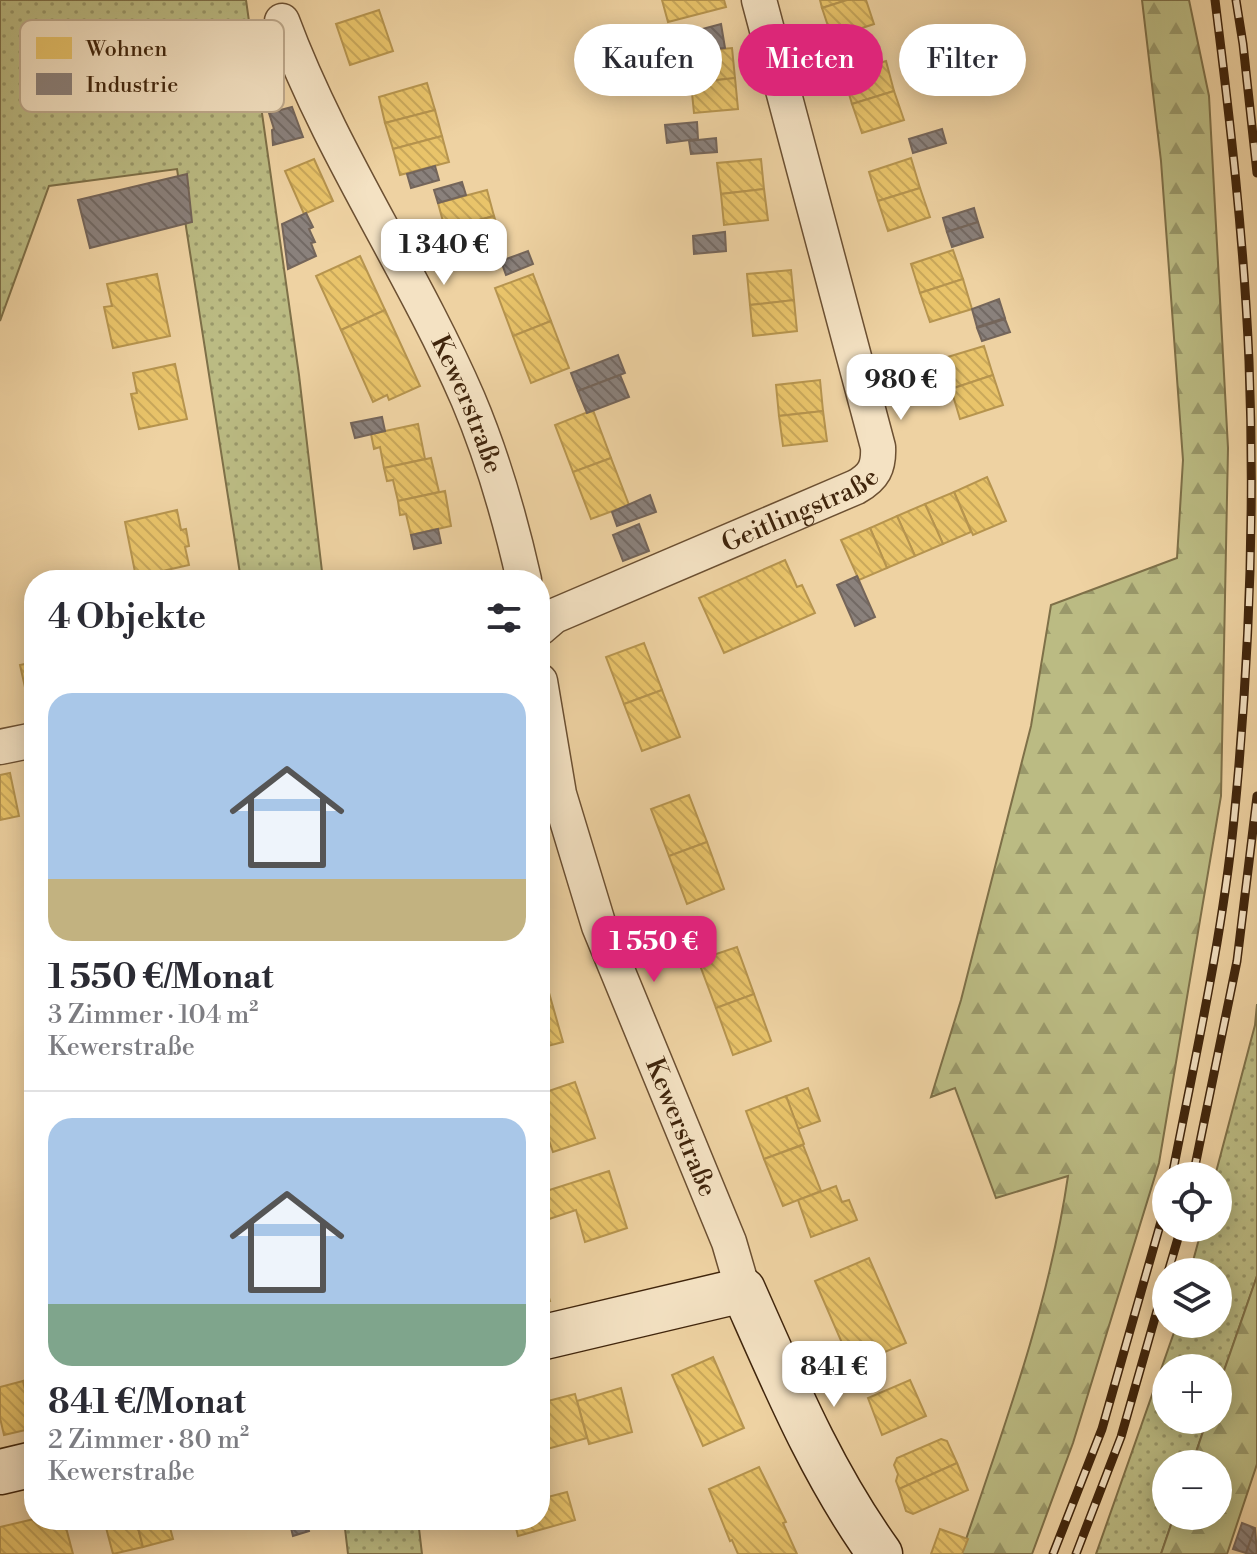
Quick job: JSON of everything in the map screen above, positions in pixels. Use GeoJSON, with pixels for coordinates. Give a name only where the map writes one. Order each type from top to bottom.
{"type":"FeatureCollection","features":[{"type":"Feature","properties":{"kind":"street","name":"Geitlingstraße"},"geometry":{"type":"LineString","coordinates":[[550,619],[866,482],[879,462],[878,447],[759,0]]}},
{"type":"Feature","properties":{"kind":"street","name":"Kewerstraße"},"geometry":{"type":"LineString","coordinates":[[284,26],[330,130],[467,397],[500,486],[521,570]]}},
{"type":"Feature","properties":{"kind":"street","name":"Kewerstraße"},"geometry":{"type":"LineString","coordinates":[[550,740],[559,794],[599,926],[729,1242],[743,1290],[836,1490],[880,1554]]}},
{"type":"Feature","properties":{"kind":"street"},"geometry":{"type":"LineString","coordinates":[[0,747],[24,742]]}},
{"type":"Feature","properties":{"kind":"street"},"geometry":{"type":"LineString","coordinates":[[550,1336],[743,1290]]}},
{"type":"Feature","properties":{"kind":"street"},"geometry":{"type":"LineString","coordinates":[[0,1472],[24,1466]]}},
{"type":"Feature","properties":{"kind":"green space"},"geometry":{"type":"Polygon","coordinates":[[[0,0],[246,0],[249,20],[20,20],[20,112],[262,112],[299,375],[322,570],[239,570],[177,169],[49,186],[0,321],[0,0]]]}},
{"type":"Feature","properties":{"kind":"green space"},"geometry":{"type":"Polygon","coordinates":[[[1142,0],[1189,0],[1209,96],[1228,448],[1221,796],[1159,1162],[1152,1162],[1152,1186],[1073,1443],[1032,1554],[961,1554],[1037,1320],[1068,1176],[996,1198],[955,1088],[931,1097],[961,1000],[1031,726],[1051,605],[1177,558],[1183,460],[1161,161],[1142,0]]]}},
{"type":"Feature","properties":{"kind":"green space"},"geometry":{"type":"Polygon","coordinates":[[[1257,1004],[1257,1276],[1230,1354],[1166,1354],[1172,1338],[1232,1338],[1232,1258],[1194,1258],[1198,1242],[1232,1242],[1232,1162],[1219,1162],[1255,1025],[1257,1004]]]}},
{"type":"Feature","properties":{"kind":"green space"},"geometry":{"type":"Polygon","coordinates":[[[1257,1276],[1257,1464],[1227,1554],[1161,1554],[1169,1530],[1232,1530],[1232,1450],[1197,1450],[1202,1434],[1232,1434],[1230,1354],[1257,1276]]]}},
{"type":"Feature","properties":{"kind":"green space"},"geometry":{"type":"Polygon","coordinates":[[[1152,1395],[1152,1434],[1202,1434],[1197,1450],[1152,1450],[1152,1530],[1169,1530],[1161,1554],[1096,1554],[1152,1395]]]}},
{"type":"Feature","properties":{"kind":"green space"},"geometry":{"type":"Polygon","coordinates":[[[345,1530],[419,1530],[422,1554],[348,1554],[345,1530]]]}},
{"type":"Feature","properties":{"kind":"building: Wohnen"},"geometry":{"type":"Polygon","coordinates":[[[662,0],[724,0],[726,7],[668,22],[662,0]]]}},
{"type":"Feature","properties":{"kind":"building: Wohnen"},"geometry":{"type":"Polygon","coordinates":[[[820,0],[847,0],[822,8],[820,0]]]}},
{"type":"Feature","properties":{"kind":"building: Wohnen"},"geometry":{"type":"Polygon","coordinates":[[[847,0],[866,0],[874,24],[827,24],[822,8],[847,0]]]}},
{"type":"Feature","properties":{"kind":"building: Wohnen"},"geometry":{"type":"Polygon","coordinates":[[[379,10],[393,51],[350,65],[336,24],[379,10]]]}},
{"type":"Feature","properties":{"kind":"building: Wohnen"},"geometry":{"type":"Polygon","coordinates":[[[732,48],[735,78],[722,79],[722,49],[732,48]]]}},
{"type":"Feature","properties":{"kind":"building: Wohnen"},"geometry":{"type":"Polygon","coordinates":[[[886,61],[894,91],[883,94],[883,62],[886,61]]]}},
{"type":"Feature","properties":{"kind":"building: Wohnen"},"geometry":{"type":"Polygon","coordinates":[[[735,78],[738,109],[694,113],[692,96],[722,96],[722,79],[735,78]]]}},
{"type":"Feature","properties":{"kind":"building: Wohnen"},"geometry":{"type":"Polygon","coordinates":[[[427,83],[435,110],[385,123],[379,97],[427,83]]]}},
{"type":"Feature","properties":{"kind":"building: Wohnen"},"geometry":{"type":"Polygon","coordinates":[[[894,91],[904,120],[862,133],[852,104],[894,91]]]}},
{"type":"Feature","properties":{"kind":"building: Wohnen"},"geometry":{"type":"Polygon","coordinates":[[[850,96],[878,96],[852,104],[850,96]]]}},
{"type":"Feature","properties":{"kind":"building: Wohnen"},"geometry":{"type":"Polygon","coordinates":[[[435,110],[442,136],[393,149],[385,123],[435,110]]]}},
{"type":"Feature","properties":{"kind":"building: Wohnen"},"geometry":{"type":"Polygon","coordinates":[[[442,136],[449,162],[400,175],[393,149],[442,136]]]}},
{"type":"Feature","properties":{"kind":"building: Wohnen"},"geometry":{"type":"Polygon","coordinates":[[[911,158],[920,188],[878,201],[869,172],[911,158]]]}},
{"type":"Feature","properties":{"kind":"building: Wohnen"},"geometry":{"type":"Polygon","coordinates":[[[314,159],[333,201],[304,214],[285,171],[314,159]]]}},
{"type":"Feature","properties":{"kind":"building: Wohnen"},"geometry":{"type":"Polygon","coordinates":[[[761,159],[764,189],[721,194],[717,163],[761,159]]]}},
{"type":"Feature","properties":{"kind":"building: Wohnen"},"geometry":{"type":"Polygon","coordinates":[[[920,188],[930,217],[888,231],[878,201],[920,188]]]}},
{"type":"Feature","properties":{"kind":"building: Wohnen"},"geometry":{"type":"Polygon","coordinates":[[[764,189],[768,220],[724,225],[721,194],[764,189]]]}},
{"type":"Feature","properties":{"kind":"building: Wohnen"},"geometry":{"type":"Polygon","coordinates":[[[487,190],[494,216],[445,229],[438,203],[487,190]]]}},
{"type":"Feature","properties":{"kind":"building: Wohnen"},"geometry":{"type":"Polygon","coordinates":[[[494,216],[502,242],[452,256],[445,229],[494,216]]]}},
{"type":"Feature","properties":{"kind":"building: Wohnen"},"geometry":{"type":"Polygon","coordinates":[[[953,250],[963,279],[920,293],[911,264],[953,250]]]}},
{"type":"Feature","properties":{"kind":"building: Wohnen"},"geometry":{"type":"Polygon","coordinates":[[[360,256],[385,310],[341,330],[316,276],[360,256]]]}},
{"type":"Feature","properties":{"kind":"building: Wohnen"},"geometry":{"type":"Polygon","coordinates":[[[791,270],[794,300],[750,305],[747,274],[791,270]]]}},
{"type":"Feature","properties":{"kind":"building: Wohnen"},"geometry":{"type":"Polygon","coordinates":[[[157,274],[170,336],[113,348],[104,307],[112,306],[107,284],[157,274]]]}},
{"type":"Feature","properties":{"kind":"building: Wohnen"},"geometry":{"type":"Polygon","coordinates":[[[533,274],[551,321],[513,336],[495,288],[533,274]]]}},
{"type":"Feature","properties":{"kind":"building: Wohnen"},"geometry":{"type":"Polygon","coordinates":[[[963,279],[972,309],[930,322],[920,293],[963,279]]]}},
{"type":"Feature","properties":{"kind":"building: Wohnen"},"geometry":{"type":"Polygon","coordinates":[[[794,300],[797,331],[753,336],[750,305],[794,300]]]}},
{"type":"Feature","properties":{"kind":"building: Wohnen"},"geometry":{"type":"Polygon","coordinates":[[[385,310],[420,386],[389,400],[387,395],[373,402],[341,330],[385,310]]]}},
{"type":"Feature","properties":{"kind":"building: Wohnen"},"geometry":{"type":"Polygon","coordinates":[[[551,321],[569,368],[531,383],[513,336],[551,321]]]}},
{"type":"Feature","properties":{"kind":"building: Wohnen"},"geometry":{"type":"Polygon","coordinates":[[[984,346],[993,375],[951,389],[941,359],[984,346]]]}},
{"type":"Feature","properties":{"kind":"building: Wohnen"},"geometry":{"type":"Polygon","coordinates":[[[175,364],[187,419],[139,429],[131,394],[137,393],[133,373],[175,364]]]}},
{"type":"Feature","properties":{"kind":"building: Wohnen"},"geometry":{"type":"Polygon","coordinates":[[[993,375],[1003,405],[960,419],[951,389],[993,375]]]}},
{"type":"Feature","properties":{"kind":"building: Wohnen"},"geometry":{"type":"Polygon","coordinates":[[[820,380],[823,411],[779,416],[776,385],[820,380]]]}},
{"type":"Feature","properties":{"kind":"building: Wohnen"},"geometry":{"type":"Polygon","coordinates":[[[593,410],[611,458],[573,472],[555,425],[593,410]]]}},
{"type":"Feature","properties":{"kind":"building: Wohnen"},"geometry":{"type":"Polygon","coordinates":[[[823,411],[827,441],[783,446],[779,416],[823,411]]]}},
{"type":"Feature","properties":{"kind":"building: Wohnen"},"geometry":{"type":"Polygon","coordinates":[[[418,424],[425,459],[384,468],[380,447],[374,449],[371,434],[418,424]]]}},
{"type":"Feature","properties":{"kind":"building: Wohnen"},"geometry":{"type":"Polygon","coordinates":[[[431,458],[439,492],[398,501],[393,480],[387,481],[384,468],[431,458]]]}},
{"type":"Feature","properties":{"kind":"building: Wohnen"},"geometry":{"type":"Polygon","coordinates":[[[611,458],[629,505],[591,519],[573,472],[611,458]]]}},
{"type":"Feature","properties":{"kind":"building: Wohnen"},"geometry":{"type":"Polygon","coordinates":[[[987,477],[1006,521],[973,535],[954,492],[987,477]]]}},
{"type":"Feature","properties":{"kind":"building: Wohnen"},"geometry":{"type":"Polygon","coordinates":[[[445,491],[451,526],[411,535],[406,514],[400,515],[398,501],[445,491]]]}},
{"type":"Feature","properties":{"kind":"building: Wohnen"},"geometry":{"type":"Polygon","coordinates":[[[954,492],[971,532],[943,544],[925,504],[954,492]]]}},
{"type":"Feature","properties":{"kind":"building: Wohnen"},"geometry":{"type":"Polygon","coordinates":[[[925,504],[943,544],[915,556],[897,516],[925,504]]]}},
{"type":"Feature","properties":{"kind":"building: Wohnen"},"geometry":{"type":"Polygon","coordinates":[[[177,510],[181,530],[186,529],[189,546],[185,547],[189,565],[167,570],[135,570],[125,522],[177,510]]]}},
{"type":"Feature","properties":{"kind":"building: Wohnen"},"geometry":{"type":"Polygon","coordinates":[[[897,516],[915,556],[887,568],[870,528],[897,516]]]}},
{"type":"Feature","properties":{"kind":"building: Wohnen"},"geometry":{"type":"Polygon","coordinates":[[[870,528],[887,568],[859,580],[841,540],[870,528]]]}},
{"type":"Feature","properties":{"kind":"building: Wohnen"},"geometry":{"type":"Polygon","coordinates":[[[785,560],[797,587],[802,585],[815,613],[724,653],[699,598],[785,560]]]}},
{"type":"Feature","properties":{"kind":"building: Wohnen"},"geometry":{"type":"Polygon","coordinates":[[[644,643],[662,690],[624,704],[606,657],[644,643]]]}},
{"type":"Feature","properties":{"kind":"building: Wohnen"},"geometry":{"type":"Polygon","coordinates":[[[662,690],[680,737],[642,751],[624,704],[662,690]]]}},
{"type":"Feature","properties":{"kind":"building: Wohnen"},"geometry":{"type":"Polygon","coordinates":[[[10,773],[19,816],[0,820],[0,775],[10,773]]]}},
{"type":"Feature","properties":{"kind":"building: Wohnen"},"geometry":{"type":"Polygon","coordinates":[[[689,795],[707,842],[669,856],[651,809],[689,795]]]}},
{"type":"Feature","properties":{"kind":"building: Wohnen"},"geometry":{"type":"Polygon","coordinates":[[[707,842],[724,889],[687,904],[669,856],[707,842]]]}},
{"type":"Feature","properties":{"kind":"building: Wohnen"},"geometry":{"type":"Polygon","coordinates":[[[737,947],[754,994],[716,1008],[698,960],[737,947]]]}},
{"type":"Feature","properties":{"kind":"building: Wohnen"},"geometry":{"type":"Polygon","coordinates":[[[754,994],[771,1041],[733,1055],[716,1008],[754,994]]]}},
{"type":"Feature","properties":{"kind":"building: Wohnen"},"geometry":{"type":"Polygon","coordinates":[[[550,996],[563,1042],[550,1045],[550,996]]]}},
{"type":"Feature","properties":{"kind":"building: Wohnen"},"geometry":{"type":"Polygon","coordinates":[[[575,1082],[595,1138],[553,1152],[550,1143],[550,1091],[575,1082]]]}},
{"type":"Feature","properties":{"kind":"building: Wohnen"},"geometry":{"type":"Polygon","coordinates":[[[808,1088],[820,1121],[798,1129],[786,1096],[808,1088]]]}},
{"type":"Feature","properties":{"kind":"building: Wohnen"},"geometry":{"type":"Polygon","coordinates":[[[786,1096],[804,1144],[764,1159],[746,1111],[786,1096]]]}},
{"type":"Feature","properties":{"kind":"building: Wohnen"},"geometry":{"type":"Polygon","coordinates":[[[803,1145],[821,1191],[783,1206],[764,1159],[803,1145]]]}},
{"type":"Feature","properties":{"kind":"building: Wohnen"},"geometry":{"type":"Polygon","coordinates":[[[609,1171],[627,1228],[585,1242],[576,1210],[550,1219],[550,1190],[609,1171]]]}},
{"type":"Feature","properties":{"kind":"building: Wohnen"},"geometry":{"type":"Polygon","coordinates":[[[836,1186],[842,1202],[849,1200],[857,1220],[811,1237],[798,1200],[836,1186]]]}},
{"type":"Feature","properties":{"kind":"building: Wohnen"},"geometry":{"type":"Polygon","coordinates":[[[869,1258],[906,1343],[852,1366],[815,1281],[869,1258]]]}},
{"type":"Feature","properties":{"kind":"building: Wohnen"},"geometry":{"type":"Polygon","coordinates":[[[713,1357],[744,1428],[703,1446],[672,1375],[713,1357]]]}},
{"type":"Feature","properties":{"kind":"building: Wohnen"},"geometry":{"type":"Polygon","coordinates":[[[910,1380],[926,1416],[882,1435],[868,1398],[910,1380]]]}},
{"type":"Feature","properties":{"kind":"building: Wohnen"},"geometry":{"type":"Polygon","coordinates":[[[23,1381],[24,1430],[4,1435],[0,1418],[0,1387],[23,1381]]]}},
{"type":"Feature","properties":{"kind":"building: Wohnen"},"geometry":{"type":"Polygon","coordinates":[[[621,1388],[632,1432],[589,1444],[577,1401],[621,1388]]]}},
{"type":"Feature","properties":{"kind":"building: Wohnen"},"geometry":{"type":"Polygon","coordinates":[[[575,1394],[587,1438],[550,1448],[550,1400],[575,1394]]]}},
{"type":"Feature","properties":{"kind":"building: Wohnen"},"geometry":{"type":"Polygon","coordinates":[[[941,1439],[947,1441],[957,1463],[899,1489],[894,1465],[897,1458],[941,1439]]]}},
{"type":"Feature","properties":{"kind":"building: Wohnen"},"geometry":{"type":"Polygon","coordinates":[[[957,1463],[968,1490],[913,1514],[906,1511],[899,1489],[957,1463]]]}},
{"type":"Feature","properties":{"kind":"building: Wohnen"},"geometry":{"type":"Polygon","coordinates":[[[759,1467],[786,1522],[783,1523],[797,1554],[738,1554],[730,1541],[709,1489],[759,1467]]]}},
{"type":"Feature","properties":{"kind":"building: Wohnen"},"geometry":{"type":"Polygon","coordinates":[[[567,1492],[575,1520],[550,1527],[550,1496],[567,1492]]]}},
{"type":"Feature","properties":{"kind":"building: Wohnen"},"geometry":{"type":"Polygon","coordinates":[[[24,1521],[24,1530],[67,1530],[73,1554],[0,1554],[0,1527],[24,1521]]]}},
{"type":"Feature","properties":{"kind":"building: Wohnen"},"geometry":{"type":"Polygon","coordinates":[[[940,1529],[968,1539],[962,1554],[931,1554],[940,1529]]]}},
{"type":"Feature","properties":{"kind":"building: Wohnen"},"geometry":{"type":"Polygon","coordinates":[[[107,1530],[139,1530],[143,1547],[113,1554],[107,1530]]]}},
{"type":"Feature","properties":{"kind":"building: Wohnen"},"geometry":{"type":"Polygon","coordinates":[[[139,1530],[171,1530],[173,1539],[143,1547],[139,1530]]]}},
{"type":"Feature","properties":{"kind":"building: Wohnen"},"geometry":{"type":"Polygon","coordinates":[[[516,1530],[539,1530],[518,1536],[516,1530]]]}},
{"type":"Feature","properties":{"kind":"building: Industrie"},"geometry":{"type":"Polygon","coordinates":[[[292,107],[303,137],[273,145],[274,129],[269,113],[284,112],[284,109],[292,107]]]}},
{"type":"Feature","properties":{"kind":"building: Industrie"},"geometry":{"type":"Polygon","coordinates":[[[697,122],[698,139],[667,143],[665,125],[697,122]]]}},
{"type":"Feature","properties":{"kind":"building: Industrie"},"geometry":{"type":"Polygon","coordinates":[[[942,129],[946,143],[913,153],[909,139],[942,129]]]}},
{"type":"Feature","properties":{"kind":"building: Industrie"},"geometry":{"type":"Polygon","coordinates":[[[716,138],[717,152],[691,154],[689,141],[716,138]]]}},
{"type":"Feature","properties":{"kind":"building: Industrie"},"geometry":{"type":"Polygon","coordinates":[[[435,166],[439,180],[411,188],[407,174],[435,166]]]}},
{"type":"Feature","properties":{"kind":"building: Industrie"},"geometry":{"type":"Polygon","coordinates":[[[187,174],[192,222],[90,248],[78,200],[187,174]]]}},
{"type":"Feature","properties":{"kind":"building: Industrie"},"geometry":{"type":"Polygon","coordinates":[[[462,182],[466,195],[438,203],[434,190],[462,182]]]}},
{"type":"Feature","properties":{"kind":"building: Industrie"},"geometry":{"type":"Polygon","coordinates":[[[974,208],[978,222],[947,232],[943,218],[974,208]]]}},
{"type":"Feature","properties":{"kind":"building: Industrie"},"geometry":{"type":"Polygon","coordinates":[[[306,213],[313,227],[309,229],[315,242],[311,243],[316,256],[288,269],[282,224],[306,213]]]}},
{"type":"Feature","properties":{"kind":"building: Industrie"},"geometry":{"type":"Polygon","coordinates":[[[978,222],[983,237],[952,247],[947,232],[978,222]]]}},
{"type":"Feature","properties":{"kind":"building: Industrie"},"geometry":{"type":"Polygon","coordinates":[[[725,232],[726,251],[694,254],[693,236],[725,232]]]}},
{"type":"Feature","properties":{"kind":"building: Industrie"},"geometry":{"type":"Polygon","coordinates":[[[488,247],[492,260],[464,268],[460,254],[488,247]]]}},
{"type":"Feature","properties":{"kind":"building: Industrie"},"geometry":{"type":"Polygon","coordinates":[[[528,251],[533,264],[506,275],[501,261],[528,251]]]}},
{"type":"Feature","properties":{"kind":"building: Industrie"},"geometry":{"type":"Polygon","coordinates":[[[999,299],[1005,318],[977,327],[972,309],[999,299]]]}},
{"type":"Feature","properties":{"kind":"building: Industrie"},"geometry":{"type":"Polygon","coordinates":[[[1005,319],[1010,332],[982,341],[977,328],[1005,319]]]}},
{"type":"Feature","properties":{"kind":"building: Industrie"},"geometry":{"type":"Polygon","coordinates":[[[618,355],[625,373],[578,391],[571,373],[618,355]]]}},
{"type":"Feature","properties":{"kind":"building: Industrie"},"geometry":{"type":"Polygon","coordinates":[[[620,375],[629,397],[587,413],[578,391],[620,375]]]}},
{"type":"Feature","properties":{"kind":"building: Industrie"},"geometry":{"type":"Polygon","coordinates":[[[382,417],[385,431],[355,438],[351,423],[382,417]]]}},
{"type":"Feature","properties":{"kind":"building: Industrie"},"geometry":{"type":"Polygon","coordinates":[[[650,495],[656,512],[617,526],[612,512],[650,495]]]}},
{"type":"Feature","properties":{"kind":"building: Industrie"},"geometry":{"type":"Polygon","coordinates":[[[639,524],[649,551],[623,561],[613,535],[639,524]]]}},
{"type":"Feature","properties":{"kind":"building: Industrie"},"geometry":{"type":"Polygon","coordinates":[[[438,529],[441,543],[414,549],[411,535],[438,529]]]}},
{"type":"Feature","properties":{"kind":"building: Industrie"},"geometry":{"type":"Polygon","coordinates":[[[857,576],[875,617],[855,626],[837,585],[857,576]]]}},
{"type":"Feature","properties":{"kind":"building: Industrie"},"geometry":{"type":"Polygon","coordinates":[[[1242,1523],[1255,1528],[1246,1553],[1233,1549],[1242,1523]]]}},
{"type":"Feature","properties":{"kind":"building: Industrie"},"geometry":{"type":"Polygon","coordinates":[[[1255,1528],[1257,1554],[1249,1554],[1246,1553],[1255,1528]]]}},
{"type":"Feature","properties":{"kind":"building: Industrie"},"geometry":{"type":"Polygon","coordinates":[[[292,1530],[309,1530],[309,1531],[293,1536],[292,1530]]]}},
{"type":"Feature","properties":{"kind":"railway"},"geometry":{"type":"LineString","coordinates":[[1175,1162],[1229,864],[1244,705],[1249,590],[1251,418],[1247,316],[1236,180],[1215,0]]}},
{"type":"Feature","properties":{"kind":"railway"},"geometry":{"type":"LineString","coordinates":[[1236,0],[1257,173]]}},
{"type":"Feature","properties":{"kind":"railway"},"geometry":{"type":"LineString","coordinates":[[1196,1162],[1237,961],[1257,796]]}},
{"type":"Feature","properties":{"kind":"railway"},"geometry":{"type":"LineString","coordinates":[[1053,1554],[1102,1429],[1155,1242]]}},
{"type":"Feature","properties":{"kind":"railway"},"geometry":{"type":"LineString","coordinates":[[1172,1258],[1177,1242]]}},
{"type":"Feature","properties":{"kind":"railway"},"geometry":{"type":"LineString","coordinates":[[1076,1554],[1121,1437],[1152,1328]]}}]}
